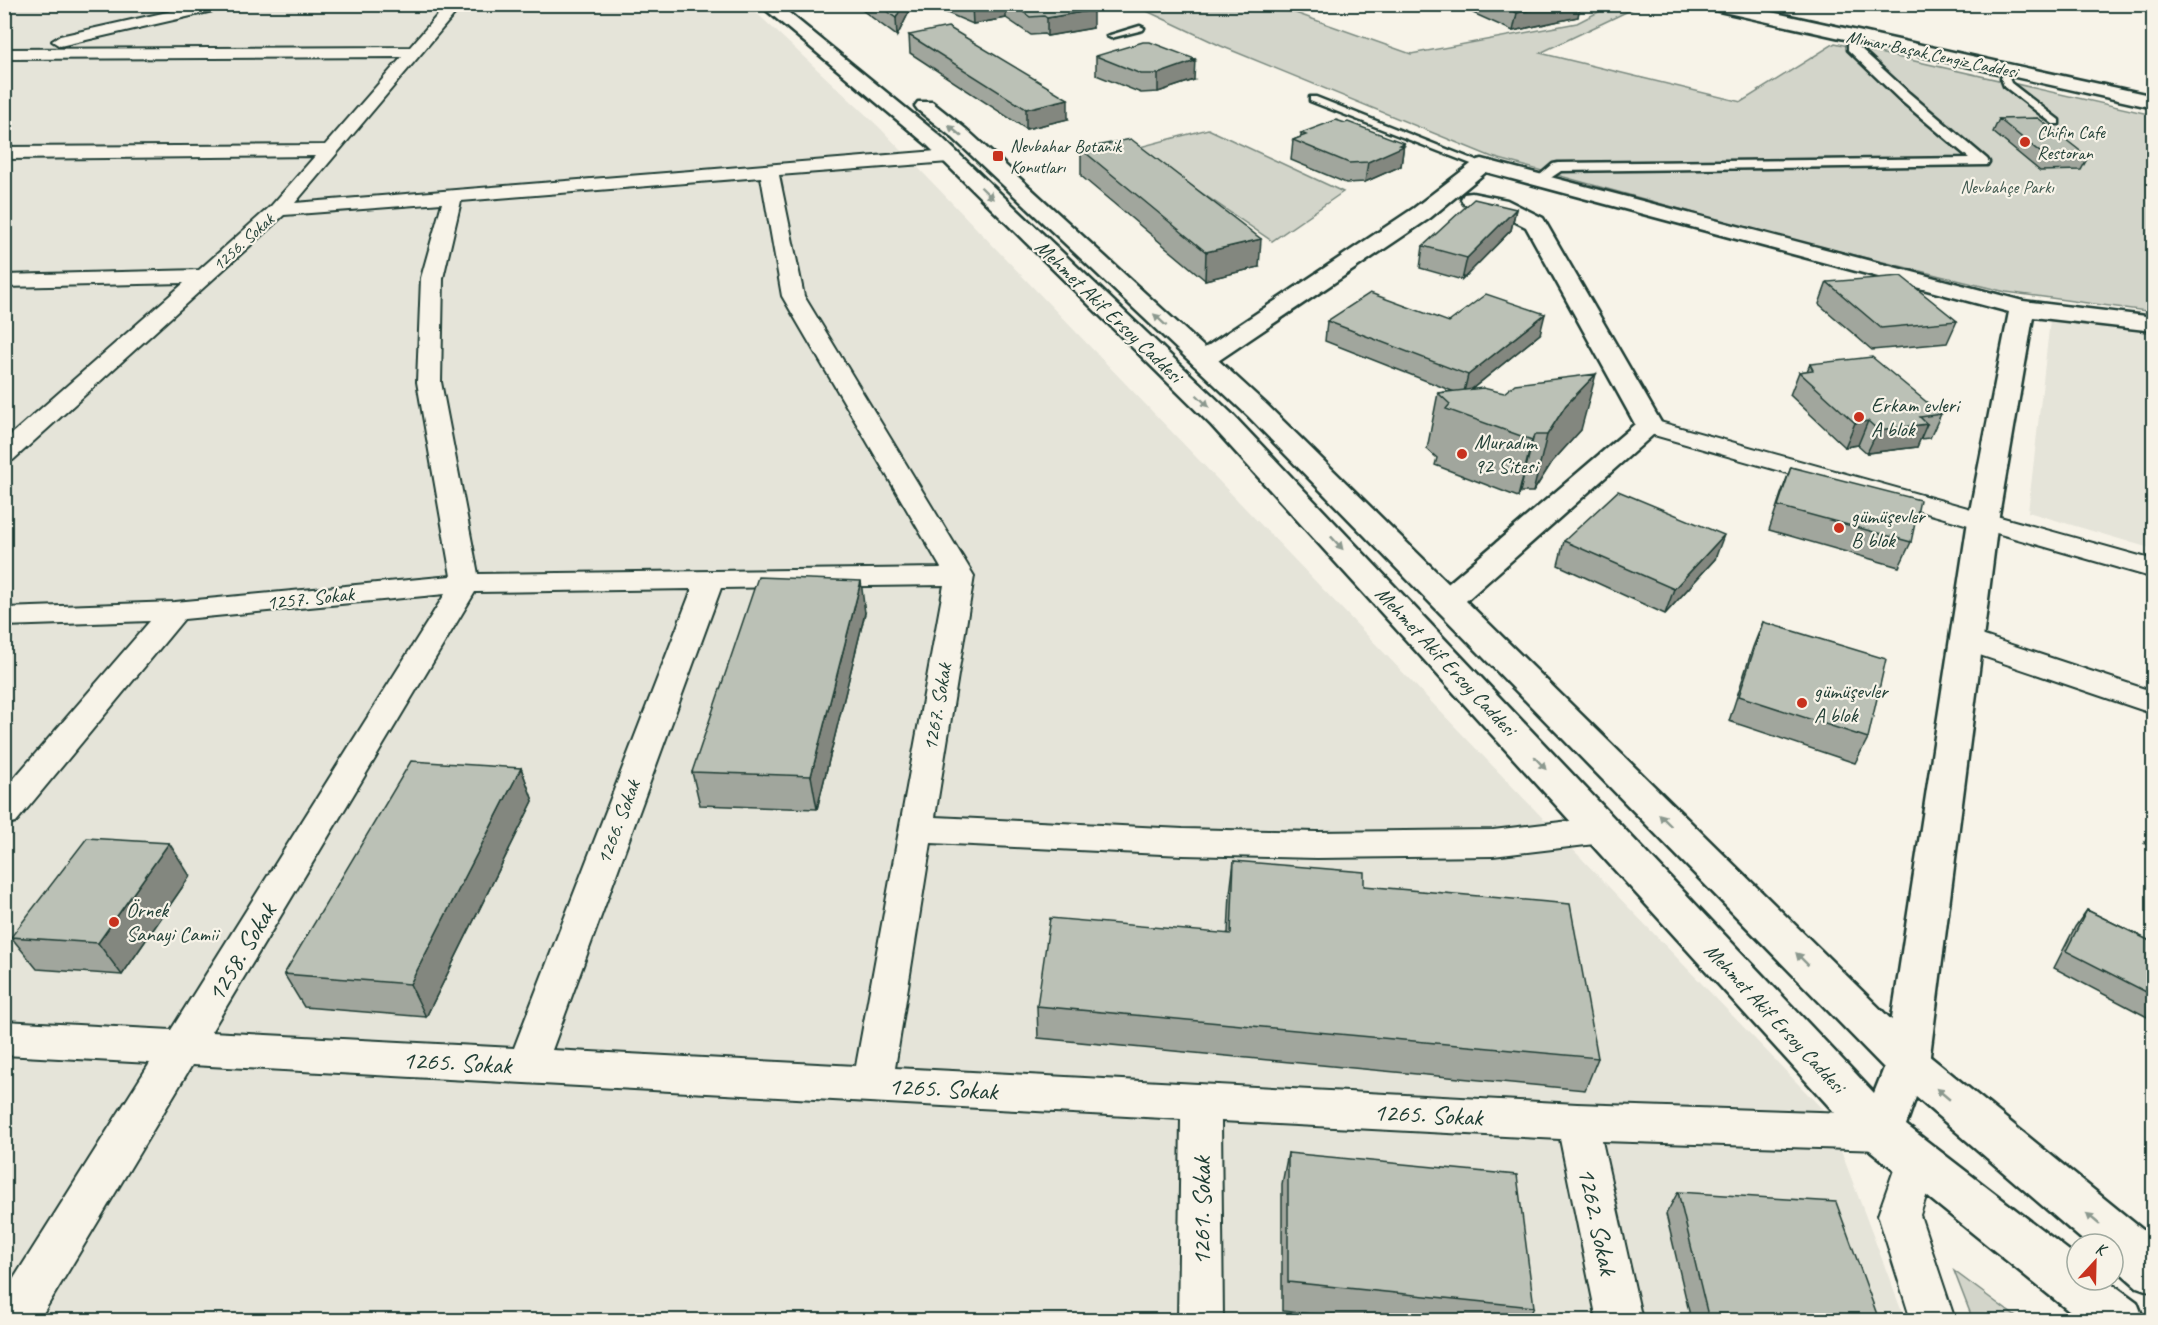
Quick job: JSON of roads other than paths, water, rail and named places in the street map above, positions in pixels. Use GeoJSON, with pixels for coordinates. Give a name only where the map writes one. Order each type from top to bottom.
{"type":"FeatureCollection","features":[{"type":"Feature","properties":{"kind":"main road","name":"Mehmet Akif Ersoy Caddesi"},"geometry":{"type":"LineString","coordinates":[[767,4],[933,140],[1187,365],[1257,410],[1907,1063],[2154,1270]]}},
{"type":"Feature","properties":{"kind":"main road"},"geometry":{"type":"LineString","coordinates":[[796,4],[887,77]]}},
{"type":"Feature","properties":{"kind":"main road","name":"Mimar Başak Cengiz Caddesi"},"geometry":{"type":"LineString","coordinates":[[1710,4],[2154,102]]}},
{"type":"Feature","properties":{"kind":"main road","name":"Mehmet Akif Ersoy Caddesi"},"geometry":{"type":"LineString","coordinates":[[905,91],[960,134],[1187,365],[1221,419],[1881,1132],[2119,1320]]}},
{"type":"Feature","properties":{"kind":"main road"},"geometry":{"type":"LineString","coordinates":[[1187,365],[1422,213],[1482,165],[2022,308],[2154,324]]}},
{"type":"Feature","properties":{"kind":"main road"},"geometry":{"type":"LineString","coordinates":[[1407,618],[1447,601],[1649,426],[1535,223],[1499,205],[1447,193]]}},
{"type":"Feature","properties":{"kind":"main road"},"geometry":{"type":"LineString","coordinates":[[1881,1132],[1907,1063],[1983,521],[2022,308]]}},
{"type":"Feature","properties":{"kind":"street"},"geometry":{"type":"LineString","coordinates":[[4,54],[226,4]]}},
{"type":"Feature","properties":{"kind":"street","name":"1256. Sokak"},"geometry":{"type":"LineString","coordinates":[[4,455],[278,210],[456,4]]}},
{"type":"Feature","properties":{"kind":"street"},"geometry":{"type":"LineString","coordinates":[[1540,181],[1558,167],[1982,162],[1904,96],[1852,47],[1860,38]]}},
{"type":"Feature","properties":{"kind":"street"},"geometry":{"type":"LineString","coordinates":[[4,54],[415,52]]}},
{"type":"Feature","properties":{"kind":"street"},"geometry":{"type":"LineString","coordinates":[[4,153],[329,150]]}},
{"type":"Feature","properties":{"kind":"street"},"geometry":{"type":"LineString","coordinates":[[278,210],[950,156]]}},
{"type":"Feature","properties":{"kind":"street"},"geometry":{"type":"LineString","coordinates":[[710,579],[960,576],[794,296],[769,171]]}},
{"type":"Feature","properties":{"kind":"street"},"geometry":{"type":"LineString","coordinates":[[453,196],[432,278],[429,382],[466,582]]}},
{"type":"Feature","properties":{"kind":"street"},"geometry":{"type":"LineString","coordinates":[[4,281],[204,276]]}},
{"type":"Feature","properties":{"kind":"street"},"geometry":{"type":"LineString","coordinates":[[1649,426],[2154,569]]}},
{"type":"Feature","properties":{"kind":"street","name":"1267. Sokak"},"geometry":{"type":"LineString","coordinates":[[873,1084],[960,576]]}},
{"type":"Feature","properties":{"kind":"street","name":"1257. Sokak"},"geometry":{"type":"LineString","coordinates":[[4,617],[175,611],[466,582],[710,579]]}},
{"type":"Feature","properties":{"kind":"street","name":"1266. Sokak"},"geometry":{"type":"LineString","coordinates":[[527,1065],[710,579]]}},
{"type":"Feature","properties":{"kind":"street","name":"1258. Sokak"},"geometry":{"type":"LineString","coordinates":[[14,1320],[466,582]]}},
{"type":"Feature","properties":{"kind":"street"},"geometry":{"type":"LineString","coordinates":[[4,813],[175,611]]}},
{"type":"Feature","properties":{"kind":"street"},"geometry":{"type":"LineString","coordinates":[[1966,640],[2154,703]]}},
{"type":"Feature","properties":{"kind":"street"},"geometry":{"type":"LineString","coordinates":[[916,829],[1138,840],[1317,845],[1493,843],[1603,830]]}},
{"type":"Feature","properties":{"kind":"street","name":"1265. Sokak"},"geometry":{"type":"LineString","coordinates":[[4,1038],[1577,1122],[1881,1132]]}},
{"type":"Feature","properties":{"kind":"street","name":"1261. Sokak"},"geometry":{"type":"LineString","coordinates":[[1200,1320],[1201,1102]]}},
{"type":"Feature","properties":{"kind":"street","name":"1262. Sokak"},"geometry":{"type":"LineString","coordinates":[[1577,1122],[1619,1320]]}},
{"type":"Feature","properties":{"kind":"street"},"geometry":{"type":"LineString","coordinates":[[1917,1160],[1899,1215],[1933,1320]]}},
{"type":"Feature","properties":{"kind":"lane"},"geometry":{"type":"LineString","coordinates":[[1112,36],[1140,28]]}},
{"type":"Feature","properties":{"kind":"lane"},"geometry":{"type":"LineString","coordinates":[[2011,71],[2005,78],[2007,84],[2056,122]]}},
{"type":"Feature","properties":{"kind":"lane"},"geometry":{"type":"LineString","coordinates":[[1313,99],[1482,165]]}},
{"type":"Feature","properties":{"kind":"place","name":"Chifin Cafe Restoran"},"geometry":{"type":"Point","coordinates":[2025,142]}},
{"type":"Feature","properties":{"kind":"place","name":"Nevbahar Botanik Konutları"},"geometry":{"type":"Point","coordinates":[998,156]}},
{"type":"Feature","properties":{"kind":"place","name":"Erkam evleri A blok"},"geometry":{"type":"Point","coordinates":[1859,417]}},
{"type":"Feature","properties":{"kind":"place","name":"Muradım 92 Sitesi"},"geometry":{"type":"Point","coordinates":[1462,454]}},
{"type":"Feature","properties":{"kind":"place","name":"gümüşevler B blok"},"geometry":{"type":"Point","coordinates":[1839,528]}},
{"type":"Feature","properties":{"kind":"place","name":"gümüşevler A blok"},"geometry":{"type":"Point","coordinates":[1802,703]}},
{"type":"Feature","properties":{"kind":"place","name":"Örnek Sanayi Camii"},"geometry":{"type":"Point","coordinates":[114,922]}},
{"type":"Feature","properties":{"kind":"park label","name":"Nevbahçe Parkı"},"geometry":{"type":"Point","coordinates":[2007,187]}}]}
